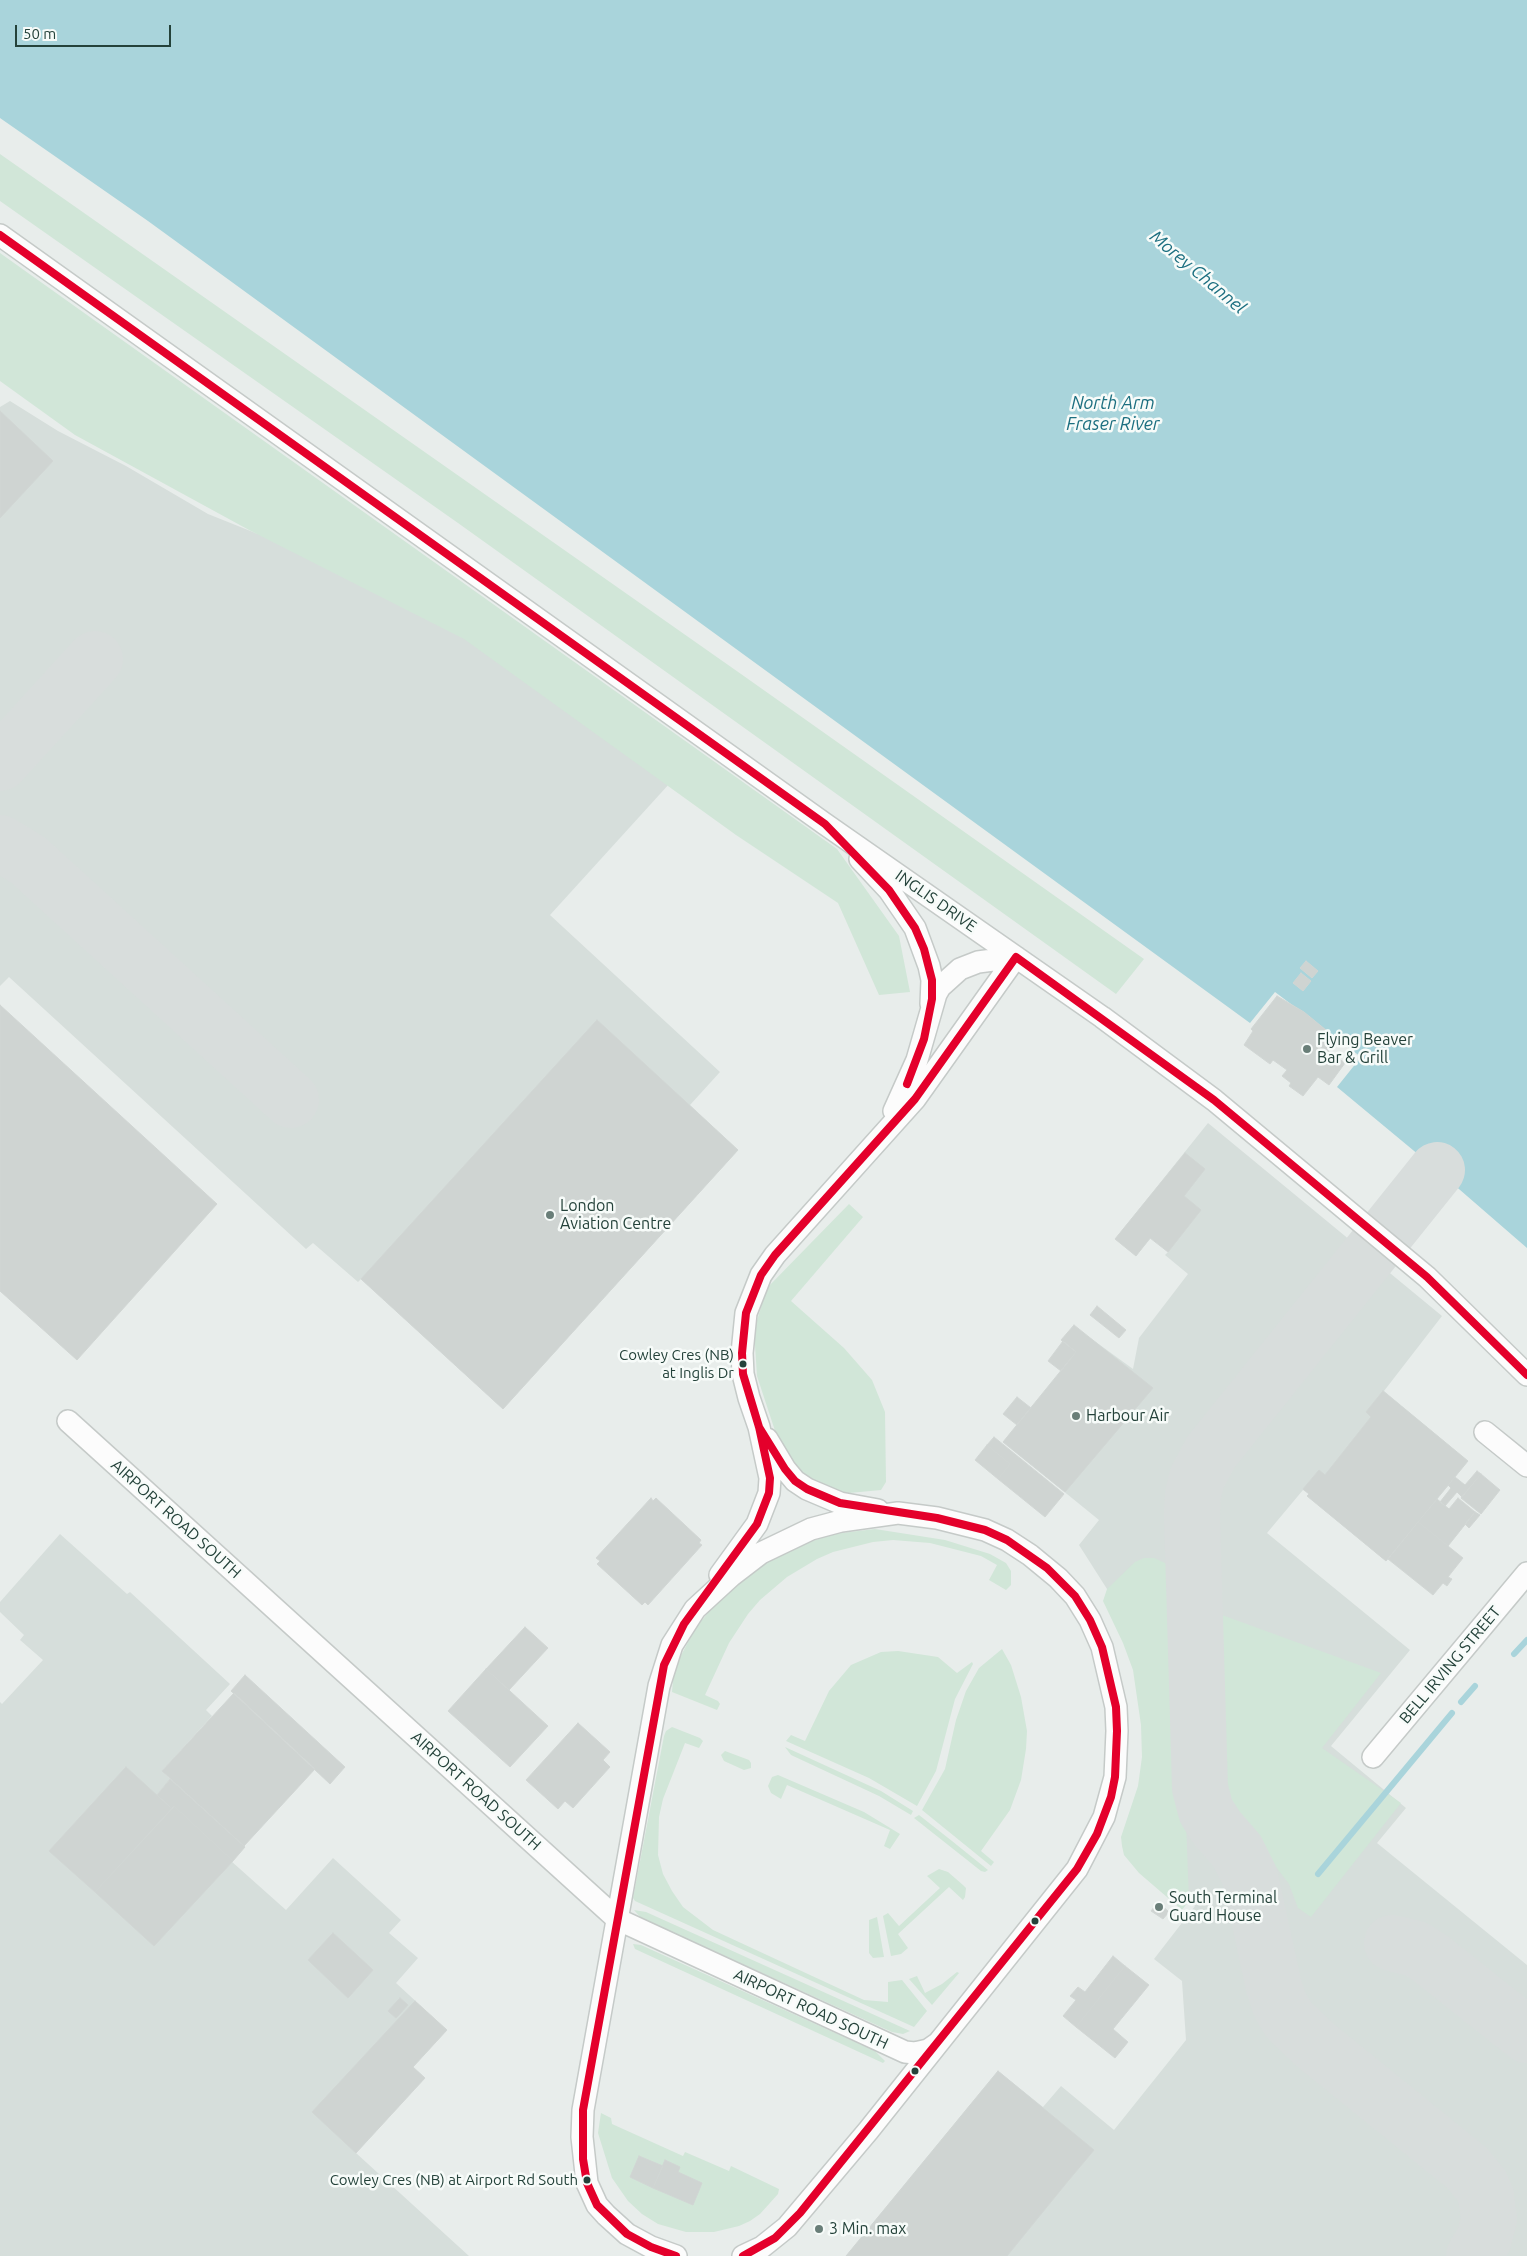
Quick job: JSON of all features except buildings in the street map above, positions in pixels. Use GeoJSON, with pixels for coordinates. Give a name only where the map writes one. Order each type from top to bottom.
{"type":"FeatureCollection","features":[{"type":"Feature","properties":{"kind":"street","name":"INGLIS DRIVE"},"geometry":{"type":"LineString","coordinates":[[0,235],[825,824],[1016,957],[1214,1100],[1427,1277],[1527,1375]]}},
{"type":"Feature","properties":{"kind":"street"},"geometry":{"type":"LineString","coordinates":[[825,824],[888,890],[914,928],[924,949],[932,980],[929,1016]]}},
{"type":"Feature","properties":{"kind":"street"},"geometry":{"type":"LineString","coordinates":[[884,1134],[917,1060],[929,1016],[940,987],[960,969],[978,962],[1016,957]]}},
{"type":"Feature","properties":{"kind":"street"},"geometry":{"type":"LineString","coordinates":[[676,2256],[645,2244],[615,2224],[597,2205],[587,2182],[583,2159],[583,2110],[664,1665],[674,1642],[695,1609],[748,1538],[765,1508],[769,1493],[770,1478],[759,1427],[747,1390],[742,1353],[746,1313],[761,1275],[775,1255],[915,1100],[1016,957]]}},
{"type":"Feature","properties":{"kind":"street","name":"AIRPORT ROAD SOUTH"},"geometry":{"type":"LineString","coordinates":[[68,1420],[617,1919],[905,2052],[915,2053],[928,2050],[943,2038]]}},
{"type":"Feature","properties":{"kind":"street"},"geometry":{"type":"LineString","coordinates":[[743,2256],[775,2238],[800,2213],[943,2038],[1077,1869],[1097,1834],[1111,1797],[1115,1777],[1117,1731],[1116,1707],[1102,1647],[1090,1620],[1075,1596],[1047,1568],[1007,1540],[985,1530],[937,1518],[840,1503],[807,1489],[795,1481],[785,1469],[759,1427]]}},
{"type":"Feature","properties":{"kind":"street"},"geometry":{"type":"LineString","coordinates":[[1485,1432],[1527,1466]]}},
{"type":"Feature","properties":{"kind":"street"},"geometry":{"type":"LineString","coordinates":[[695,1609],[731,1576],[761,1553],[786,1539],[811,1529],[841,1521],[898,1513]]}},
{"type":"Feature","properties":{"kind":"street","name":"BELL IRVING STREET"},"geometry":{"type":"LineString","coordinates":[[1373,1757],[1527,1574]]}},
{"type":"Feature","properties":{"kind":"shaded area"},"geometry":{"type":"Polygon","coordinates":[[[10,401],[58,431],[126,466],[208,514],[368,578],[451,620],[670,783],[550,915],[720,1072],[690,1105],[738,1150],[503,1409],[361,1279],[358,1282],[313,1243],[306,1249],[9,977],[0,986],[0,407],[10,401]]]}},
{"type":"Feature","properties":{"kind":"shaded area"},"geometry":{"type":"Polygon","coordinates":[[[1208,1123],[1442,1316],[1384,1391],[1468,1461],[1386,1561],[1307,1496],[1309,1494],[1303,1490],[1267,1533],[1410,1650],[1331,1746],[1406,1808],[1377,1843],[1527,1965],[1527,2256],[846,2256],[998,2071],[1043,2107],[1061,2086],[1114,2130],[1186,2040],[1182,1981],[1154,1959],[1195,1906],[1134,1852],[1148,1728],[1122,1620],[1107,1589],[1079,1545],[1099,1520],[1003,1442],[1089,1337],[1133,1369],[1139,1338],[1188,1274],[1165,1255],[1168,1252],[1151,1238],[1136,1256],[1115,1239],[1208,1123]]]}},
{"type":"Feature","properties":{"kind":"shaded area"},"geometry":{"type":"Polygon","coordinates":[[[60,1534],[127,1594],[130,1592],[230,1684],[206,1710],[212,1716],[162,1771],[170,1779],[157,1795],[286,1910],[333,1858],[401,1920],[389,1933],[418,1958],[396,1983],[447,2030],[413,2067],[425,2078],[356,2153],[469,2256],[0,2256],[0,1702],[2,1704],[43,1660],[20,1640],[24,1635],[0,1612],[0,1602],[60,1534]]]}},
{"type":"Feature","properties":{"kind":"green space"},"geometry":{"type":"Polygon","coordinates":[[[0,154],[1144,959],[1116,994],[458,523],[0,201],[0,154]]]}},
{"type":"Feature","properties":{"kind":"green space"},"geometry":{"type":"Polygon","coordinates":[[[0,253],[837,849],[899,936],[910,992],[879,995],[838,903],[736,835],[464,639],[249,530],[75,435],[0,381],[0,253]]]}},
{"type":"Feature","properties":{"kind":"green space"},"geometry":{"type":"Polygon","coordinates":[[[849,1204],[863,1217],[791,1301],[844,1348],[872,1380],[885,1412],[886,1482],[881,1490],[849,1493],[837,1492],[804,1478],[781,1449],[757,1376],[754,1330],[767,1288],[849,1204]]]}},
{"type":"Feature","properties":{"kind":"green space"},"geometry":{"type":"Polygon","coordinates":[[[875,1529],[945,1540],[990,1554],[1006,1563],[1011,1571],[1011,1585],[1006,1590],[989,1580],[997,1565],[981,1556],[930,1543],[893,1540],[873,1542],[833,1552],[787,1577],[760,1600],[748,1614],[729,1643],[705,1695],[718,1701],[720,1704],[717,1710],[672,1692],[677,1663],[695,1629],[718,1600],[735,1586],[772,1559],[795,1547],[833,1534],[875,1529]]]}},
{"type":"Feature","properties":{"kind":"green space"},"geometry":{"type":"Polygon","coordinates":[[[1144,1558],[1154,1558],[1169,1565],[1174,1570],[1177,1581],[1189,1901],[1182,1910],[1139,1873],[1124,1855],[1121,1837],[1138,1786],[1142,1757],[1141,1725],[1133,1670],[1123,1643],[1103,1601],[1107,1589],[1135,1562],[1144,1558]]]}},
{"type":"Feature","properties":{"kind":"green space"},"geometry":{"type":"Polygon","coordinates":[[[1211,1611],[1381,1673],[1322,1748],[1401,1803],[1311,1917],[1298,1908],[1289,1884],[1270,1859],[1209,1798],[1211,1611]]]}},
{"type":"Feature","properties":{"kind":"green space"},"geometry":{"type":"Polygon","coordinates":[[[1002,1649],[1011,1665],[1021,1697],[1027,1731],[1021,1780],[1010,1810],[981,1851],[994,1862],[991,1866],[922,1810],[945,1769],[956,1720],[966,1691],[979,1668],[1002,1649]]]}},
{"type":"Feature","properties":{"kind":"green space"},"geometry":{"type":"Polygon","coordinates":[[[898,1651],[938,1657],[957,1673],[972,1662],[973,1664],[955,1699],[936,1771],[917,1806],[869,1778],[786,1741],[791,1735],[805,1741],[829,1691],[851,1665],[881,1652],[898,1651]]]}},
{"type":"Feature","properties":{"kind":"green space"},"geometry":{"type":"Polygon","coordinates":[[[672,1727],[703,1741],[699,1748],[685,1743],[663,1799],[659,1817],[658,1855],[663,1874],[683,1907],[713,1930],[864,2000],[888,2002],[888,1982],[902,1980],[927,2011],[914,2027],[635,1901],[633,1898],[664,1736],[666,1731],[672,1727]]]}},
{"type":"Feature","properties":{"kind":"green space"},"geometry":{"type":"Polygon","coordinates":[[[785,1747],[881,1791],[913,1811],[911,1815],[879,1796],[791,1755],[785,1747]]]}},
{"type":"Feature","properties":{"kind":"green space"},"geometry":{"type":"Polygon","coordinates":[[[725,1751],[749,1760],[751,1768],[744,1770],[724,1761],[721,1755],[725,1751]]]}},
{"type":"Feature","properties":{"kind":"green space"},"geometry":{"type":"Polygon","coordinates":[[[778,1775],[864,1812],[900,1834],[890,1849],[884,1846],[890,1830],[787,1785],[781,1799],[771,1793],[768,1786],[772,1777],[778,1775]]]}},
{"type":"Feature","properties":{"kind":"green space"},"geometry":{"type":"Polygon","coordinates":[[[919,1815],[988,1870],[985,1872],[981,1871],[914,1818],[919,1815]]]}},
{"type":"Feature","properties":{"kind":"green space"},"geometry":{"type":"Polygon","coordinates":[[[939,1869],[948,1872],[966,1888],[965,1897],[963,1900],[949,1887],[898,1934],[908,1948],[901,1954],[891,1956],[883,1916],[888,1913],[899,1926],[940,1888],[927,1876],[939,1869]]]}},
{"type":"Feature","properties":{"kind":"green space"},"geometry":{"type":"Polygon","coordinates":[[[634,1910],[646,1912],[910,2031],[903,2034],[892,2032],[641,1918],[634,1910]]]}},
{"type":"Feature","properties":{"kind":"green space"},"geometry":{"type":"Polygon","coordinates":[[[877,1917],[884,1957],[873,1958],[869,1953],[869,1920],[877,1917]]]}},
{"type":"Feature","properties":{"kind":"green space"},"geometry":{"type":"Polygon","coordinates":[[[633,1944],[641,1945],[875,2051],[885,2061],[883,2063],[635,1949],[633,1944]]]}},
{"type":"Feature","properties":{"kind":"green space"},"geometry":{"type":"Polygon","coordinates":[[[957,1972],[959,1973],[932,2005],[909,1979],[917,1976],[925,1993],[942,1984],[957,1972]]]}},
{"type":"Feature","properties":{"kind":"green space"},"geometry":{"type":"Polygon","coordinates":[[[601,2113],[611,2118],[612,2124],[683,2156],[685,2152],[729,2171],[731,2166],[779,2189],[778,2194],[760,2214],[739,2226],[714,2232],[686,2232],[658,2224],[642,2214],[628,2201],[612,2178],[598,2133],[601,2113]]]}},
{"type":"Feature","properties":{"kind":"water","name":"North Arm Fraser River"},"geometry":{"type":"Polygon","coordinates":[[[0,0],[1527,0],[1527,1248],[1337,1087],[1361,1057],[1275,992],[1250,1023],[148,221],[0,118],[0,0]]]}},
{"type":"Feature","properties":{"kind":"waterway"},"geometry":{"type":"LineString","coordinates":[[1514,1654],[1527,1640]]}},
{"type":"Feature","properties":{"kind":"waterway"},"geometry":{"type":"LineString","coordinates":[[1461,1702],[1475,1686]]}},
{"type":"Feature","properties":{"kind":"waterway"},"geometry":{"type":"LineString","coordinates":[[1318,1874],[1452,1713]]}},
{"type":"Feature","properties":{"kind":"taxiway"},"geometry":{"type":"LineString","coordinates":[[0,763],[95,659]]}},
{"type":"Feature","properties":{"kind":"taxiway"},"geometry":{"type":"LineString","coordinates":[[0,843],[28,860],[291,1100]]}},
{"type":"Feature","properties":{"kind":"taxiway"},"geometry":{"type":"LineString","coordinates":[[1437,1170],[1211,1452],[1197,1478],[1193,1495],[1192,1515],[1200,1788],[1206,1811],[1217,1828],[1237,1851],[1250,1877],[1274,1987],[1280,2005],[1289,2020],[1314,2044],[1467,2168],[1481,2185],[1486,2196],[1489,2219],[1484,2239],[1474,2256]]}},
{"type":"Feature","properties":{"kind":"taxiway"},"geometry":{"type":"LineString","coordinates":[[1392,1943],[1416,1949],[1430,1958],[1527,2035]]}},
{"type":"Feature","properties":{"kind":"transit line"},"geometry":{"type":"LineString","coordinates":[[0,235],[825,824],[889,890],[915,928],[924,949],[932,980],[932,999],[924,1039],[907,1084]]}},
{"type":"Feature","properties":{"kind":"transit line"},"geometry":{"type":"LineString","coordinates":[[676,2256],[651,2247],[627,2234],[597,2205],[587,2183],[583,2159],[583,2110],[664,1665],[684,1624],[757,1524],[769,1493],[770,1478],[759,1427],[743,1374],[742,1353],[746,1313],[761,1275],[775,1255],[915,1099],[1016,957],[1214,1100],[1427,1277],[1527,1375]]}},
{"type":"Feature","properties":{"kind":"transit line"},"geometry":{"type":"LineString","coordinates":[[743,2256],[775,2238],[800,2213],[1077,1869],[1097,1834],[1111,1797],[1115,1777],[1117,1731],[1116,1707],[1102,1647],[1090,1620],[1075,1596],[1047,1568],[1007,1540],[985,1530],[937,1518],[840,1503],[807,1489],[795,1481],[785,1469],[759,1427]]}},
{"type":"Feature","properties":{"kind":"place","name":"Flying Beaver Bar & Grill"},"geometry":{"type":"Point","coordinates":[1307,1049]}},
{"type":"Feature","properties":{"kind":"place","name":"London Aviation Centre"},"geometry":{"type":"Point","coordinates":[550,1215]}},
{"type":"Feature","properties":{"kind":"place","name":"Cowley Cres (NB) at Inglis Dr"},"geometry":{"type":"Point","coordinates":[743,1364]}},
{"type":"Feature","properties":{"kind":"place","name":"Harbour Air"},"geometry":{"type":"Point","coordinates":[1076,1416]}},
{"type":"Feature","properties":{"kind":"place","name":"South Terminal Guard House"},"geometry":{"type":"Point","coordinates":[1159,1907]}},
{"type":"Feature","properties":{"kind":"place","name":"Cowley Cres (NB) at Airport Rd South"},"geometry":{"type":"Point","coordinates":[587,2180]}},
{"type":"Feature","properties":{"kind":"place","name":"3 Min. max"},"geometry":{"type":"Point","coordinates":[819,2229]}},
{"type":"Feature","properties":{"kind":"water label","name":"Morey Channel"},"geometry":{"type":"Point","coordinates":[1198,272]}}]}
